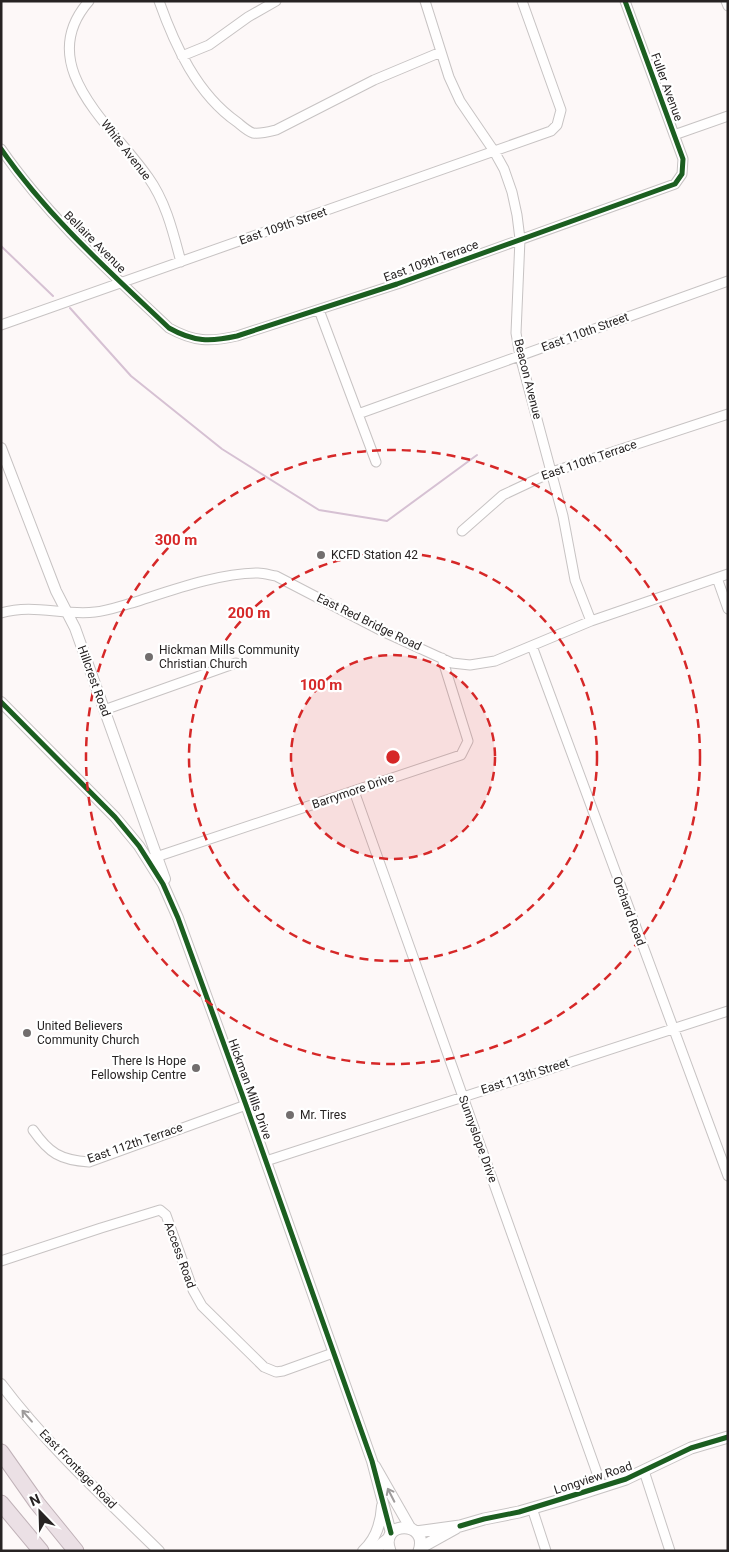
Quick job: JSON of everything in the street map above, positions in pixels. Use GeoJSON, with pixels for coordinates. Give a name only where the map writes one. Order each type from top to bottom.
{"type":"FeatureCollection","features":[{"type":"Feature","properties":{"kind":"highway"},"geometry":{"type":"LineString","coordinates":[[1,1452],[37,1503],[76,1551]]}},
{"type":"Feature","properties":{"kind":"highway"},"geometry":{"type":"LineString","coordinates":[[1,1503],[42,1551]]}},
{"type":"Feature","properties":{"kind":"main road","name":"Longview Road"},"geometry":{"type":"LineString","coordinates":[[390,1536],[400,1528],[414,1530],[460,1526],[532,1508],[644,1472],[691,1448],[728,1437]]}},
{"type":"Feature","properties":{"kind":"main road","name":"Longview Road"},"geometry":{"type":"LineString","coordinates":[[419,1549],[460,1526]]}},
{"type":"Feature","properties":{"kind":"main road"},"geometry":{"type":"LineString","coordinates":[[414,1530],[421,1542],[419,1549]]}},
{"type":"Feature","properties":{"kind":"main road"},"geometry":{"type":"LineString","coordinates":[[370,1551],[390,1536]]}},
{"type":"Feature","properties":{"kind":"main road"},"geometry":{"type":"LineString","coordinates":[[390,1536],[388,1543],[390,1551]]}},
{"type":"Feature","properties":{"kind":"street","name":"White Avenue"},"geometry":{"type":"LineString","coordinates":[[89,1],[77,17],[69,40],[72,67],[88,102],[148,176],[157,191],[169,217],[181,262]]}},
{"type":"Feature","properties":{"kind":"street"},"geometry":{"type":"LineString","coordinates":[[159,1],[182,56],[200,86],[214,104],[251,132],[260,133],[276,130],[374,80],[441,52]]}},
{"type":"Feature","properties":{"kind":"street"},"geometry":{"type":"LineString","coordinates":[[182,56],[209,45],[248,17],[276,1]]}},
{"type":"Feature","properties":{"kind":"street","name":"Beacon Avenue"},"geometry":{"type":"LineString","coordinates":[[425,1],[449,77],[460,100],[504,169],[512,192],[520,240],[516,333],[520,356],[563,516],[574,580],[581,601],[591,621]]}},
{"type":"Feature","properties":{"kind":"street","name":"East 109th Street"},"geometry":{"type":"LineString","coordinates":[[1,325],[551,131],[557,125],[560,110],[522,1]]}},
{"type":"Feature","properties":{"kind":"street","name":"Fuller Avenue"},"geometry":{"type":"LineString","coordinates":[[625,1],[684,165],[682,174],[678,179]]}},
{"type":"Feature","properties":{"kind":"street"},"geometry":{"type":"LineString","coordinates":[[726,1],[728,6]]}},
{"type":"Feature","properties":{"kind":"street"},"geometry":{"type":"LineString","coordinates":[[674,136],[728,116]]}},
{"type":"Feature","properties":{"kind":"street","name":"Bellaire Avenue"},"geometry":{"type":"LineString","coordinates":[[1,149],[11,164],[74,238],[169,328],[185,336]]}},
{"type":"Feature","properties":{"kind":"street","name":"East 109th Terrace"},"geometry":{"type":"LineString","coordinates":[[185,336],[200,340],[218,341],[319,310],[397,284],[675,184],[678,179]]}},
{"type":"Feature","properties":{"kind":"street","name":"East 110th Street"},"geometry":{"type":"LineString","coordinates":[[358,414],[728,281]]}},
{"type":"Feature","properties":{"kind":"street"},"geometry":{"type":"LineString","coordinates":[[319,310],[376,462]]}},
{"type":"Feature","properties":{"kind":"street","name":"East 110th Terrace"},"geometry":{"type":"LineString","coordinates":[[462,530],[502,495],[552,472],[728,414]]}},
{"type":"Feature","properties":{"kind":"street","name":"Hillcrest Road"},"geometry":{"type":"LineString","coordinates":[[1,448],[56,591],[75,628],[152,858],[178,918]]}},
{"type":"Feature","properties":{"kind":"street","name":"East Red Bridge Road"},"geometry":{"type":"LineString","coordinates":[[1,613],[34,608],[67,613],[95,612],[200,582],[259,572],[276,576],[384,632],[442,658],[470,665],[484,664],[591,621],[728,574]]}},
{"type":"Feature","properties":{"kind":"street"},"geometry":{"type":"LineString","coordinates":[[717,578],[728,609]]}},
{"type":"Feature","properties":{"kind":"street","name":"Orchard Road"},"geometry":{"type":"LineString","coordinates":[[532,646],[672,1029],[728,1176]]}},
{"type":"Feature","properties":{"kind":"street","name":"Barrymore Drive"},"geometry":{"type":"LineString","coordinates":[[152,858],[461,755],[468,740],[442,658]]}},
{"type":"Feature","properties":{"kind":"street"},"geometry":{"type":"LineString","coordinates":[[104,710],[236,663]]}},
{"type":"Feature","properties":{"kind":"street"},"geometry":{"type":"LineString","coordinates":[[1,702],[115,817],[152,858]]}},
{"type":"Feature","properties":{"kind":"street","name":"Sunnyslope Drive"},"geometry":{"type":"LineString","coordinates":[[354,791],[602,1487]]}},
{"type":"Feature","properties":{"kind":"street","name":"Hickman Mills Drive"},"geometry":{"type":"LineString","coordinates":[[178,918],[372,1461],[390,1536]]}},
{"type":"Feature","properties":{"kind":"street","name":"East 113th Street"},"geometry":{"type":"LineString","coordinates":[[266,1161],[728,1011]]}},
{"type":"Feature","properties":{"kind":"street","name":"East 112th Terrace"},"geometry":{"type":"LineString","coordinates":[[33,1130],[43,1143],[57,1155],[70,1160],[88,1162],[246,1105]]}},
{"type":"Feature","properties":{"kind":"street","name":"Access Road"},"geometry":{"type":"LineString","coordinates":[[1,1261],[160,1210],[166,1214],[193,1290],[202,1306],[264,1367],[276,1372],[283,1371],[333,1353]]}},
{"type":"Feature","properties":{"kind":"street","name":"East Frontage Road"},"geometry":{"type":"LineString","coordinates":[[1,1384],[70,1463],[159,1551]]}},
{"type":"Feature","properties":{"kind":"street","name":"Hickman Mills Drive"},"geometry":{"type":"LineString","coordinates":[[372,1461],[414,1530]]}},
{"type":"Feature","properties":{"kind":"street"},"geometry":{"type":"LineString","coordinates":[[644,1472],[670,1551]]}},
{"type":"Feature","properties":{"kind":"street"},"geometry":{"type":"LineString","coordinates":[[363,1551],[378,1529],[382,1500]]}},
{"type":"Feature","properties":{"kind":"street"},"geometry":{"type":"LineString","coordinates":[[532,1508],[546,1551]]}},
{"type":"Feature","properties":{"kind":"waterway"},"geometry":{"type":"LineString","coordinates":[[1,246],[53,296]]}},
{"type":"Feature","properties":{"kind":"waterway"},"geometry":{"type":"LineString","coordinates":[[70,308],[131,376],[222,449],[319,510],[387,521],[477,455]]}},
{"type":"Feature","properties":{"kind":"cycle path"},"geometry":{"type":"LineString","coordinates":[[1,149],[19,174],[59,221],[102,265],[169,328],[186,336],[202,340],[237,336],[397,284],[675,184],[682,174],[683,159],[625,1]]}},
{"type":"Feature","properties":{"kind":"cycle path"},"geometry":{"type":"LineString","coordinates":[[1,702],[115,817],[139,846],[163,884],[178,918],[246,1105],[372,1461],[391,1533]]}},
{"type":"Feature","properties":{"kind":"cycle path"},"geometry":{"type":"LineString","coordinates":[[460,1526],[519,1512],[626,1479],[691,1448],[728,1437]]}},
{"type":"Feature","properties":{"kind":"place","name":"KCFD Station 42"},"geometry":{"type":"Point","coordinates":[321,555]}},
{"type":"Feature","properties":{"kind":"place","name":"Hickman Mills Community Christian Church"},"geometry":{"type":"Point","coordinates":[149,657]}},
{"type":"Feature","properties":{"kind":"place","name":"United Believers Community Church"},"geometry":{"type":"Point","coordinates":[27,1033]}},
{"type":"Feature","properties":{"kind":"place","name":"There Is Hope Fellowship Centre"},"geometry":{"type":"Point","coordinates":[196,1068]}},
{"type":"Feature","properties":{"kind":"place","name":"Mr. Tires"},"geometry":{"type":"Point","coordinates":[290,1115]}}]}
